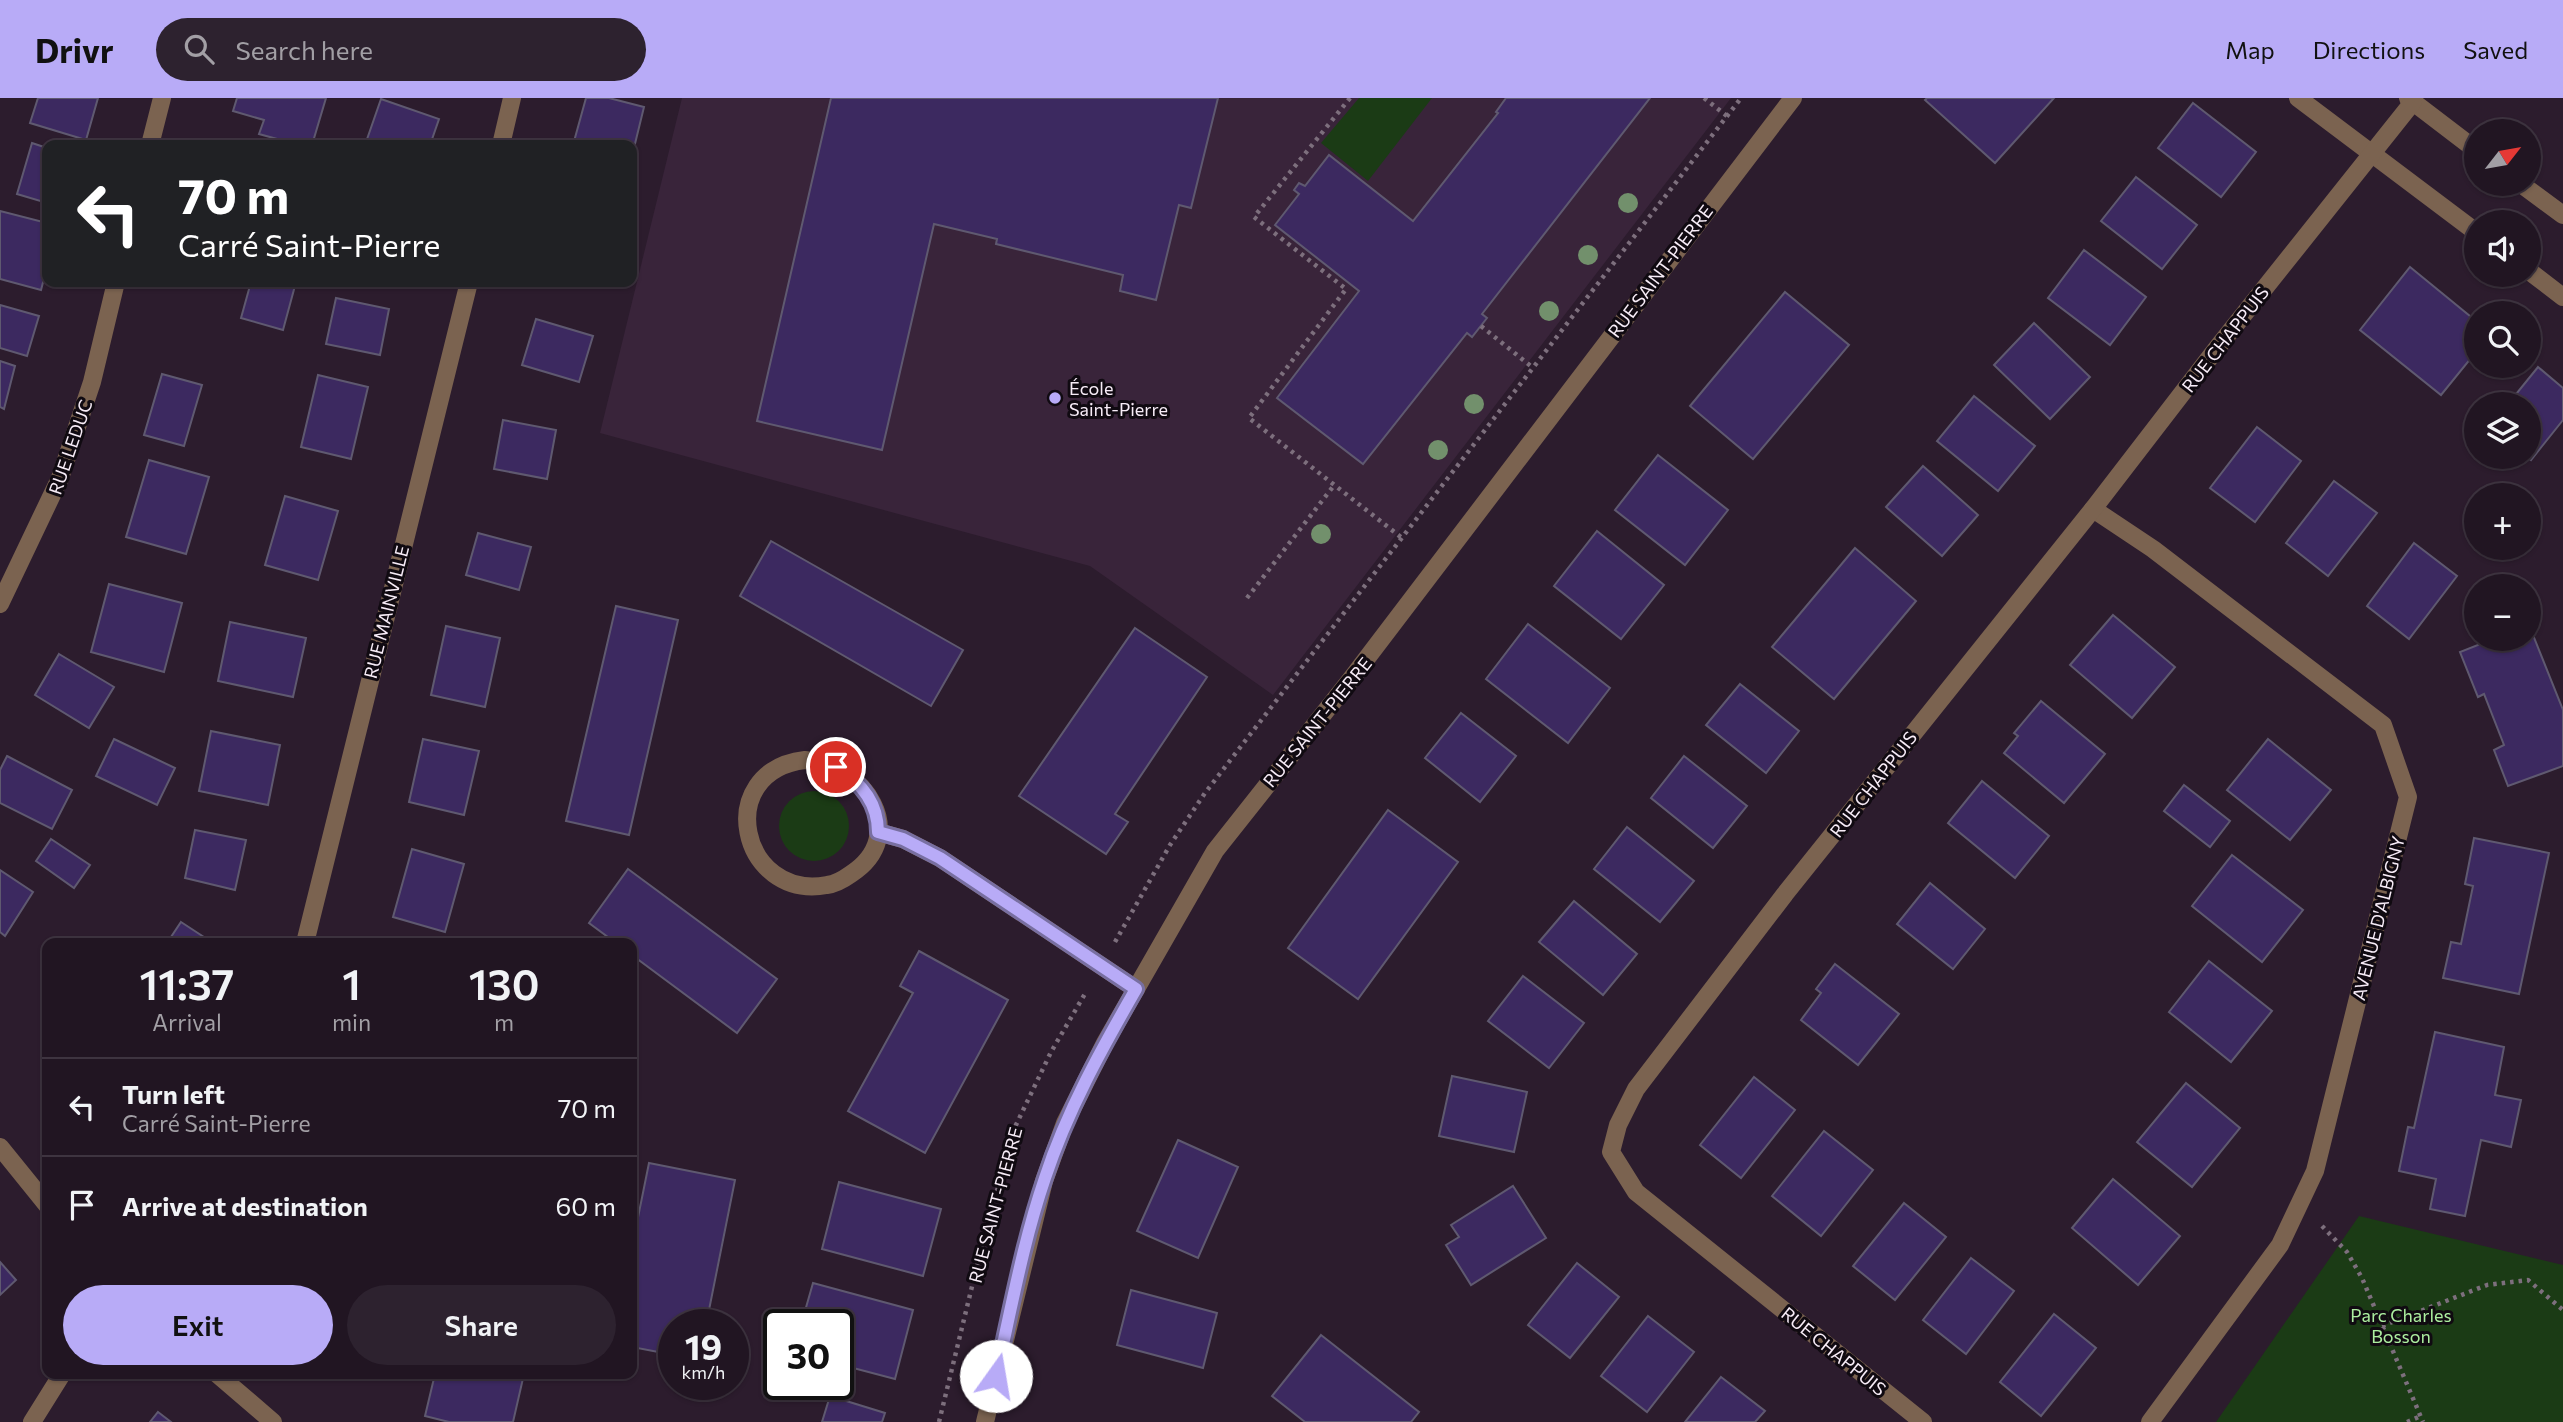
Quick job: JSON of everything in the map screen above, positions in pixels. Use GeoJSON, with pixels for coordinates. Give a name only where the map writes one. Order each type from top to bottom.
{"type":"FeatureCollection","features":[{"type":"Feature","properties":{"kind":"street"},"geometry":{"type":"LineString","coordinates":[[151,140],[162,98]]}},
{"type":"Feature","properties":{"kind":"street"},"geometry":{"type":"LineString","coordinates":[[502,140],[512,98]]}},
{"type":"Feature","properties":{"kind":"street","name":"RUE SAINT-PIERRE"},"geometry":{"type":"LineString","coordinates":[[985,1422],[1044,1181],[1082,1087],[1194,886],[1236,823],[1351,679],[1793,98]]}},
{"type":"Feature","properties":{"kind":"street"},"geometry":{"type":"LineString","coordinates":[[2298,98],[2464,223]]}},
{"type":"Feature","properties":{"kind":"street"},"geometry":{"type":"LineString","coordinates":[[2410,100],[2464,141]]}},
{"type":"Feature","properties":{"kind":"street","name":"RUE CHAPPUIS"},"geometry":{"type":"LineString","coordinates":[[1923,1422],[1636,1192],[1611,1152],[1618,1125],[1636,1089],[1785,894],[2373,155],[2410,100]]}},
{"type":"Feature","properties":{"kind":"street"},"geometry":{"type":"LineString","coordinates":[[2537,196],[2563,215]]}},
{"type":"Feature","properties":{"kind":"street"},"geometry":{"type":"LineString","coordinates":[[2541,280],[2563,297]]}},
{"type":"Feature","properties":{"kind":"street","name":"RUE LEDUC"},"geometry":{"type":"LineString","coordinates":[[0,604],[49,506],[64,468],[92,382],[116,287]]}},
{"type":"Feature","properties":{"kind":"street","name":"RUE MAINVILLE"},"geometry":{"type":"LineString","coordinates":[[306,938],[468,287]]}},
{"type":"Feature","properties":{"kind":"street","name":"AVENUE D'ALBIGNY"},"geometry":{"type":"LineString","coordinates":[[2094,509],[2153,550],[2383,725],[2408,797],[2315,1171],[2280,1245],[2150,1422]]}},
{"type":"Feature","properties":{"kind":"street"},"geometry":{"type":"LineString","coordinates":[[816,761],[827,763],[846,773],[864,790],[876,810],[878,832],[872,853],[857,870],[829,885],[799,885],[781,877],[761,861],[749,841],[746,817],[754,795],[767,777],[784,765],[816,761]]}},
{"type":"Feature","properties":{"kind":"street"},"geometry":{"type":"LineString","coordinates":[[878,832],[903,839],[940,858],[1136,989]]}},
{"type":"Feature","properties":{"kind":"street"},"geometry":{"type":"LineString","coordinates":[[0,1147],[42,1199]]}},
{"type":"Feature","properties":{"kind":"street"},"geometry":{"type":"LineString","coordinates":[[32,1422],[59,1379]]}},
{"type":"Feature","properties":{"kind":"street"},"geometry":{"type":"LineString","coordinates":[[223,1379],[273,1422]]}},
{"type":"Feature","properties":{"kind":"path"},"geometry":{"type":"LineString","coordinates":[[1354,103],[1349,98],[1254,217],[1346,289],[1249,418],[1402,538]]}},
{"type":"Feature","properties":{"kind":"path"},"geometry":{"type":"LineString","coordinates":[[1704,98],[1727,116]]}},
{"type":"Feature","properties":{"kind":"path"},"geometry":{"type":"LineString","coordinates":[[1122,930],[1185,821],[1741,98]]}},
{"type":"Feature","properties":{"kind":"path"},"geometry":{"type":"LineString","coordinates":[[1480,326],[1532,368]]}},
{"type":"Feature","properties":{"kind":"path"},"geometry":{"type":"LineString","coordinates":[[1247,598],[1335,484]]}},
{"type":"Feature","properties":{"kind":"path","name":"RUE SAINT-PIERRE"},"geometry":{"type":"LineString","coordinates":[[939,1422],[985,1233],[1015,1127],[1051,1052],[1082,1000]]}},
{"type":"Feature","properties":{"kind":"path"},"geometry":{"type":"LineString","coordinates":[[2300,1203],[2347,1252],[2362,1278],[2422,1419],[2407,1422]]}},
{"type":"Feature","properties":{"kind":"path"},"geometry":{"type":"LineString","coordinates":[[2382,1326],[2487,1285],[2528,1280],[2563,1310]]}},
{"type":"Feature","properties":{"kind":"shaded area","name":"École Saint-Pierre"},"geometry":{"type":"Polygon","coordinates":[[[682,98],[1731,98],[1273,695],[1090,566],[600,433],[682,98]]]}},
{"type":"Feature","properties":{"kind":"green space"},"geometry":{"type":"Polygon","coordinates":[[[1359,98],[1432,98],[1368,181],[1321,143],[1359,98]]]}},
{"type":"Feature","properties":{"kind":"green space"},"geometry":{"type":"Polygon","coordinates":[[[821,791],[834,797],[843,806],[847,812],[847,840],[839,851],[828,859],[807,861],[789,851],[781,840],[779,819],[789,801],[800,793],[821,791]]]}},
{"type":"Feature","properties":{"kind":"green space","name":"Parc Charles Bosson"},"geometry":{"type":"Polygon","coordinates":[[[2359,1216],[2563,1265],[2563,1422],[2216,1422],[2359,1216]]]}},
{"type":"Feature","properties":{"kind":"building"},"geometry":{"type":"Polygon","coordinates":[[[38,98],[98,98],[86,140],[30,123],[38,98]]]}},
{"type":"Feature","properties":{"kind":"building"},"geometry":{"type":"Polygon","coordinates":[[[237,98],[326,98],[313,140],[281,140],[259,134],[264,120],[233,111],[237,98]]]}},
{"type":"Feature","properties":{"kind":"building"},"geometry":{"type":"Polygon","coordinates":[[[586,98],[609,98],[644,107],[636,140],[574,140],[586,98]]]}},
{"type":"Feature","properties":{"kind":"building"},"geometry":{"type":"Polygon","coordinates":[[[831,98],[1218,98],[1191,208],[1179,205],[1156,300],[1120,291],[1123,275],[996,244],[997,239],[934,224],[882,450],[757,421],[831,98]]]}},
{"type":"Feature","properties":{"kind":"building"},"geometry":{"type":"Polygon","coordinates":[[[1506,98],[1650,98],[1482,314],[1487,318],[1472,337],[1467,333],[1363,464],[1277,398],[1359,291],[1275,225],[1299,194],[1294,190],[1299,183],[1305,186],[1329,155],[1413,221],[1498,113],[1496,112],[1506,98]]]}},
{"type":"Feature","properties":{"kind":"building"},"geometry":{"type":"Polygon","coordinates":[[[2054,98],[1995,163],[1925,100],[2054,98]]]}},
{"type":"Feature","properties":{"kind":"building"},"geometry":{"type":"Polygon","coordinates":[[[381,99],[439,119],[432,140],[367,140],[381,99]]]}},
{"type":"Feature","properties":{"kind":"building"},"geometry":{"type":"Polygon","coordinates":[[[2193,103],[2256,152],[2221,197],[2158,148],[2193,103]]]}},
{"type":"Feature","properties":{"kind":"building"},"geometry":{"type":"Polygon","coordinates":[[[32,143],[42,146],[42,202],[17,194],[32,143]]]}},
{"type":"Feature","properties":{"kind":"building"},"geometry":{"type":"Polygon","coordinates":[[[2136,177],[2197,225],[2162,269],[2101,221],[2136,177]]]}},
{"type":"Feature","properties":{"kind":"building"},"geometry":{"type":"Polygon","coordinates":[[[0,211],[42,222],[41,290],[0,279],[0,211]]]}},
{"type":"Feature","properties":{"kind":"building"},"geometry":{"type":"Polygon","coordinates":[[[2084,250],[2146,297],[2110,345],[2048,298],[2084,250]]]}},
{"type":"Feature","properties":{"kind":"building"},"geometry":{"type":"Polygon","coordinates":[[[2410,267],[2464,311],[2464,367],[2441,395],[2360,330],[2410,267]]]}},
{"type":"Feature","properties":{"kind":"building"},"geometry":{"type":"Polygon","coordinates":[[[250,287],[295,287],[283,330],[241,318],[250,287]]]}},
{"type":"Feature","properties":{"kind":"building"},"geometry":{"type":"Polygon","coordinates":[[[1785,292],[1849,345],[1753,459],[1690,406],[1785,292]]]}},
{"type":"Feature","properties":{"kind":"building"},"geometry":{"type":"Polygon","coordinates":[[[336,298],[389,309],[380,355],[326,344],[336,298]]]}},
{"type":"Feature","properties":{"kind":"building"},"geometry":{"type":"Polygon","coordinates":[[[0,305],[39,316],[27,356],[0,348],[0,305]]]}},
{"type":"Feature","properties":{"kind":"building"},"geometry":{"type":"Polygon","coordinates":[[[536,319],[593,336],[579,382],[522,365],[536,319]]]}},
{"type":"Feature","properties":{"kind":"building"},"geometry":{"type":"Polygon","coordinates":[[[2034,323],[2090,377],[2050,419],[1994,365],[2034,323]]]}},
{"type":"Feature","properties":{"kind":"building"},"geometry":{"type":"Polygon","coordinates":[[[0,361],[15,366],[4,409],[0,407],[0,361]]]}},
{"type":"Feature","properties":{"kind":"building"},"geometry":{"type":"Polygon","coordinates":[[[2541,370],[2563,388],[2563,420],[2541,448],[2541,392],[2518,392],[2529,378],[2541,378],[2541,370]]]}},
{"type":"Feature","properties":{"kind":"building"},"geometry":{"type":"Polygon","coordinates":[[[162,374],[202,385],[184,446],[144,435],[162,374]]]}},
{"type":"Feature","properties":{"kind":"building"},"geometry":{"type":"Polygon","coordinates":[[[318,375],[368,387],[351,459],[301,447],[318,375]]]}},
{"type":"Feature","properties":{"kind":"building"},"geometry":{"type":"Polygon","coordinates":[[[1974,396],[2035,446],[1998,491],[1937,441],[1974,396]]]}},
{"type":"Feature","properties":{"kind":"building"},"geometry":{"type":"Polygon","coordinates":[[[503,420],[556,430],[547,479],[494,469],[503,420]]]}},
{"type":"Feature","properties":{"kind":"building"},"geometry":{"type":"Polygon","coordinates":[[[2257,427],[2301,461],[2255,522],[2210,488],[2257,427]]]}},
{"type":"Feature","properties":{"kind":"building"},"geometry":{"type":"Polygon","coordinates":[[[1658,455],[1728,510],[1685,565],[1615,510],[1658,455]]]}},
{"type":"Feature","properties":{"kind":"building"},"geometry":{"type":"Polygon","coordinates":[[[149,460],[209,477],[186,554],[126,537],[149,460]]]}},
{"type":"Feature","properties":{"kind":"building"},"geometry":{"type":"Polygon","coordinates":[[[1923,466],[1978,515],[1942,556],[1886,507],[1923,466]]]}},
{"type":"Feature","properties":{"kind":"building"},"geometry":{"type":"Polygon","coordinates":[[[2334,481],[2377,513],[2328,576],[2286,543],[2334,481]]]}},
{"type":"Feature","properties":{"kind":"building"},"geometry":{"type":"Polygon","coordinates":[[[285,496],[338,511],[318,580],[265,565],[285,496]]]}},
{"type":"Feature","properties":{"kind":"building"},"geometry":{"type":"Polygon","coordinates":[[[1597,531],[1664,585],[1621,639],[1554,586],[1597,531]]]}},
{"type":"Feature","properties":{"kind":"building"},"geometry":{"type":"Polygon","coordinates":[[[478,533],[531,547],[519,590],[466,575],[478,533]]]}},
{"type":"Feature","properties":{"kind":"building"},"geometry":{"type":"Polygon","coordinates":[[[771,541],[963,650],[931,706],[740,596],[771,541]]]}},
{"type":"Feature","properties":{"kind":"building"},"geometry":{"type":"Polygon","coordinates":[[[2414,543],[2457,576],[2409,639],[2367,606],[2414,543]]]}},
{"type":"Feature","properties":{"kind":"building"},"geometry":{"type":"Polygon","coordinates":[[[1855,548],[1916,601],[1834,699],[1772,647],[1855,548]]]}},
{"type":"Feature","properties":{"kind":"building"},"geometry":{"type":"Polygon","coordinates":[[[109,584],[182,603],[164,672],[91,652],[109,584]]]}},
{"type":"Feature","properties":{"kind":"building"},"geometry":{"type":"Polygon","coordinates":[[[616,606],[678,620],[629,835],[566,821],[616,606]]]}},
{"type":"Feature","properties":{"kind":"building"},"geometry":{"type":"Polygon","coordinates":[[[2113,615],[2175,667],[2132,718],[2070,665],[2113,615]]]}},
{"type":"Feature","properties":{"kind":"building"},"geometry":{"type":"Polygon","coordinates":[[[230,622],[306,638],[293,697],[218,681],[230,622]]]}},
{"type":"Feature","properties":{"kind":"building"},"geometry":{"type":"Polygon","coordinates":[[[1528,624],[1610,688],[1568,743],[1486,679],[1528,624]]]}},
{"type":"Feature","properties":{"kind":"building"},"geometry":{"type":"Polygon","coordinates":[[[446,626],[500,638],[485,707],[431,695],[446,626]]]}},
{"type":"Feature","properties":{"kind":"building"},"geometry":{"type":"Polygon","coordinates":[[[1135,628],[1207,677],[1115,814],[1128,822],[1106,854],[1019,796],[1135,628]]]}},
{"type":"Feature","properties":{"kind":"building"},"geometry":{"type":"Polygon","coordinates":[[[2539,651],[2563,710],[2563,766],[2508,786],[2494,750],[2504,745],[2484,694],[2478,697],[2460,652],[2539,651]]]}},
{"type":"Feature","properties":{"kind":"building"},"geometry":{"type":"Polygon","coordinates":[[[59,654],[114,687],[89,728],[35,695],[59,654]]]}},
{"type":"Feature","properties":{"kind":"building"},"geometry":{"type":"Polygon","coordinates":[[[1740,684],[1799,731],[1766,773],[1706,725],[1740,684]]]}},
{"type":"Feature","properties":{"kind":"building"},"geometry":{"type":"Polygon","coordinates":[[[2041,701],[2105,754],[2064,803],[2004,753],[2018,736],[2014,733],[2041,701]]]}},
{"type":"Feature","properties":{"kind":"building"},"geometry":{"type":"Polygon","coordinates":[[[1461,713],[1516,756],[1480,802],[1425,758],[1461,713]]]}},
{"type":"Feature","properties":{"kind":"building"},"geometry":{"type":"Polygon","coordinates":[[[211,731],[280,745],[268,805],[199,791],[211,731]]]}},
{"type":"Feature","properties":{"kind":"building"},"geometry":{"type":"Polygon","coordinates":[[[114,739],[175,768],[157,805],[96,776],[114,739]]]}},
{"type":"Feature","properties":{"kind":"building"},"geometry":{"type":"Polygon","coordinates":[[[423,739],[479,751],[464,815],[409,802],[423,739]]]}},
{"type":"Feature","properties":{"kind":"building"},"geometry":{"type":"Polygon","coordinates":[[[2268,739],[2331,790],[2290,840],[2227,790],[2268,739]]]}},
{"type":"Feature","properties":{"kind":"building"},"geometry":{"type":"Polygon","coordinates":[[[7,756],[72,790],[52,829],[0,803],[0,770],[7,756]]]}},
{"type":"Feature","properties":{"kind":"building"},"geometry":{"type":"Polygon","coordinates":[[[1684,756],[1747,806],[1713,848],[1651,798],[1684,756]]]}},
{"type":"Feature","properties":{"kind":"building"},"geometry":{"type":"Polygon","coordinates":[[[1982,781],[2049,836],[2015,878],[1948,823],[1982,781]]]}},
{"type":"Feature","properties":{"kind":"building"},"geometry":{"type":"Polygon","coordinates":[[[2184,785],[2230,821],[2210,847],[2164,811],[2184,785]]]}},
{"type":"Feature","properties":{"kind":"building"},"geometry":{"type":"Polygon","coordinates":[[[1388,810],[1458,862],[1358,999],[1288,948],[1388,810]]]}},
{"type":"Feature","properties":{"kind":"building"},"geometry":{"type":"Polygon","coordinates":[[[1627,827],[1694,881],[1660,922],[1594,869],[1627,827]]]}},
{"type":"Feature","properties":{"kind":"building"},"geometry":{"type":"Polygon","coordinates":[[[195,830],[246,840],[235,890],[185,878],[195,830]]]}},
{"type":"Feature","properties":{"kind":"building"},"geometry":{"type":"Polygon","coordinates":[[[2474,838],[2549,853],[2519,994],[2443,978],[2451,942],[2461,944],[2473,886],[2465,884],[2474,838]]]}},
{"type":"Feature","properties":{"kind":"building"},"geometry":{"type":"Polygon","coordinates":[[[51,839],[90,865],[74,888],[36,861],[51,839]]]}},
{"type":"Feature","properties":{"kind":"building"},"geometry":{"type":"Polygon","coordinates":[[[412,849],[464,864],[445,932],[393,917],[412,849]]]}},
{"type":"Feature","properties":{"kind":"building"},"geometry":{"type":"Polygon","coordinates":[[[2232,855],[2303,910],[2262,962],[2192,906],[2232,855]]]}},
{"type":"Feature","properties":{"kind":"building"},"geometry":{"type":"Polygon","coordinates":[[[628,869],[777,979],[737,1033],[637,959],[637,938],[609,938],[589,923],[628,869]]]}},
{"type":"Feature","properties":{"kind":"building"},"geometry":{"type":"Polygon","coordinates":[[[0,870],[33,892],[5,936],[0,932],[0,870]]]}},
{"type":"Feature","properties":{"kind":"building"},"geometry":{"type":"Polygon","coordinates":[[[1930,883],[1985,929],[1953,969],[1897,924],[1930,883]]]}},
{"type":"Feature","properties":{"kind":"building"},"geometry":{"type":"Polygon","coordinates":[[[1574,901],[1637,954],[1603,995],[1539,942],[1574,901]]]}},
{"type":"Feature","properties":{"kind":"building"},"geometry":{"type":"Polygon","coordinates":[[[181,922],[205,938],[170,938],[181,922]]]}},
{"type":"Feature","properties":{"kind":"building"},"geometry":{"type":"Polygon","coordinates":[[[919,951],[1008,1000],[925,1153],[848,1111],[913,993],[900,986],[919,951]]]}},
{"type":"Feature","properties":{"kind":"building"},"geometry":{"type":"Polygon","coordinates":[[[2209,961],[2272,1011],[2231,1062],[2169,1012],[2209,961]]]}},
{"type":"Feature","properties":{"kind":"building"},"geometry":{"type":"Polygon","coordinates":[[[1835,964],[1899,1014],[1858,1065],[1801,1020],[1821,993],[1816,989],[1835,964]]]}},
{"type":"Feature","properties":{"kind":"building"},"geometry":{"type":"Polygon","coordinates":[[[1523,976],[1584,1023],[1549,1068],[1488,1021],[1523,976]]]}},
{"type":"Feature","properties":{"kind":"building"},"geometry":{"type":"Polygon","coordinates":[[[2435,1032],[2504,1047],[2495,1095],[2521,1100],[2511,1147],[2481,1140],[2465,1216],[2430,1209],[2436,1179],[2399,1171],[2408,1127],[2414,1128],[2435,1032]]]}},
{"type":"Feature","properties":{"kind":"building"},"geometry":{"type":"Polygon","coordinates":[[[1452,1076],[1527,1092],[1514,1152],[1439,1136],[1452,1076]]]}},
{"type":"Feature","properties":{"kind":"building"},"geometry":{"type":"Polygon","coordinates":[[[1754,1077],[1795,1110],[1741,1178],[1700,1145],[1754,1077]]]}},
{"type":"Feature","properties":{"kind":"building"},"geometry":{"type":"Polygon","coordinates":[[[2186,1083],[2240,1128],[2192,1187],[2137,1142],[2186,1083]]]}},
{"type":"Feature","properties":{"kind":"building"},"geometry":{"type":"Polygon","coordinates":[[[1824,1131],[1873,1170],[1821,1236],[1772,1196],[1824,1131]]]}},
{"type":"Feature","properties":{"kind":"building"},"geometry":{"type":"Polygon","coordinates":[[[1178,1140],[1238,1167],[1198,1258],[1137,1231],[1178,1140]]]}},
{"type":"Feature","properties":{"kind":"building"},"geometry":{"type":"Polygon","coordinates":[[[649,1163],[735,1180],[709,1309],[658,1309],[658,1352],[637,1348],[637,1222],[649,1163]]]}},
{"type":"Feature","properties":{"kind":"building"},"geometry":{"type":"Polygon","coordinates":[[[2113,1179],[2180,1236],[2138,1285],[2072,1228],[2113,1179]]]}},
{"type":"Feature","properties":{"kind":"building"},"geometry":{"type":"Polygon","coordinates":[[[839,1182],[941,1209],[923,1276],[822,1249],[839,1182]]]}},
{"type":"Feature","properties":{"kind":"building"},"geometry":{"type":"Polygon","coordinates":[[[1513,1186],[1546,1238],[1471,1285],[1446,1245],[1459,1237],[1451,1225],[1513,1186]]]}},
{"type":"Feature","properties":{"kind":"building"},"geometry":{"type":"Polygon","coordinates":[[[1904,1203],[1946,1237],[1895,1300],[1853,1266],[1904,1203]]]}},
{"type":"Feature","properties":{"kind":"building"},"geometry":{"type":"Polygon","coordinates":[[[1971,1258],[2014,1291],[1966,1354],[1923,1320],[1971,1258]]]}},
{"type":"Feature","properties":{"kind":"building"},"geometry":{"type":"Polygon","coordinates":[[[0,1262],[16,1280],[0,1295],[0,1262]]]}},
{"type":"Feature","properties":{"kind":"building"},"geometry":{"type":"Polygon","coordinates":[[[1577,1263],[1619,1297],[1570,1358],[1528,1325],[1577,1263]]]}},
{"type":"Feature","properties":{"kind":"building"},"geometry":{"type":"Polygon","coordinates":[[[813,1283],[913,1310],[895,1379],[854,1368],[854,1309],[806,1309],[813,1283]]]}},
{"type":"Feature","properties":{"kind":"building"},"geometry":{"type":"Polygon","coordinates":[[[1131,1290],[1217,1313],[1203,1368],[1117,1345],[1131,1290]]]}},
{"type":"Feature","properties":{"kind":"building"},"geometry":{"type":"Polygon","coordinates":[[[2054,1314],[2096,1348],[2041,1416],[2000,1382],[2054,1314]]]}},
{"type":"Feature","properties":{"kind":"building"},"geometry":{"type":"Polygon","coordinates":[[[1648,1316],[1694,1352],[1647,1412],[1601,1376],[1648,1316]]]}},
{"type":"Feature","properties":{"kind":"building"},"geometry":{"type":"Polygon","coordinates":[[[1321,1335],[1419,1412],[1411,1422],[1305,1422],[1272,1396],[1321,1335]]]}},
{"type":"Feature","properties":{"kind":"building"},"geometry":{"type":"Polygon","coordinates":[[[1721,1377],[1765,1411],[1755,1422],[1685,1422],[1721,1377]]]}},
{"type":"Feature","properties":{"kind":"building"},"geometry":{"type":"Polygon","coordinates":[[[434,1379],[523,1379],[513,1422],[449,1422],[425,1416],[434,1379]]]}},
{"type":"Feature","properties":{"kind":"building"},"geometry":{"type":"Polygon","coordinates":[[[829,1400],[843,1400],[885,1413],[882,1422],[822,1422],[829,1400]]]}},
{"type":"Feature","properties":{"kind":"building"},"geometry":{"type":"Polygon","coordinates":[[[158,1412],[171,1422],[150,1422],[158,1412]]]}},
{"type":"Feature","properties":{"kind":"place","name":"École Saint-Pierre"},"geometry":{"type":"Point","coordinates":[1055,398]}},
{"type":"Feature","properties":{"kind":"route"},"geometry":{"type":"LineString","coordinates":[[836,767],[855,780],[871,799],[876,810],[878,832],[903,839],[940,858],[1136,989],[1082,1087],[1052,1157],[1039,1196],[996,1376]]}}]}
